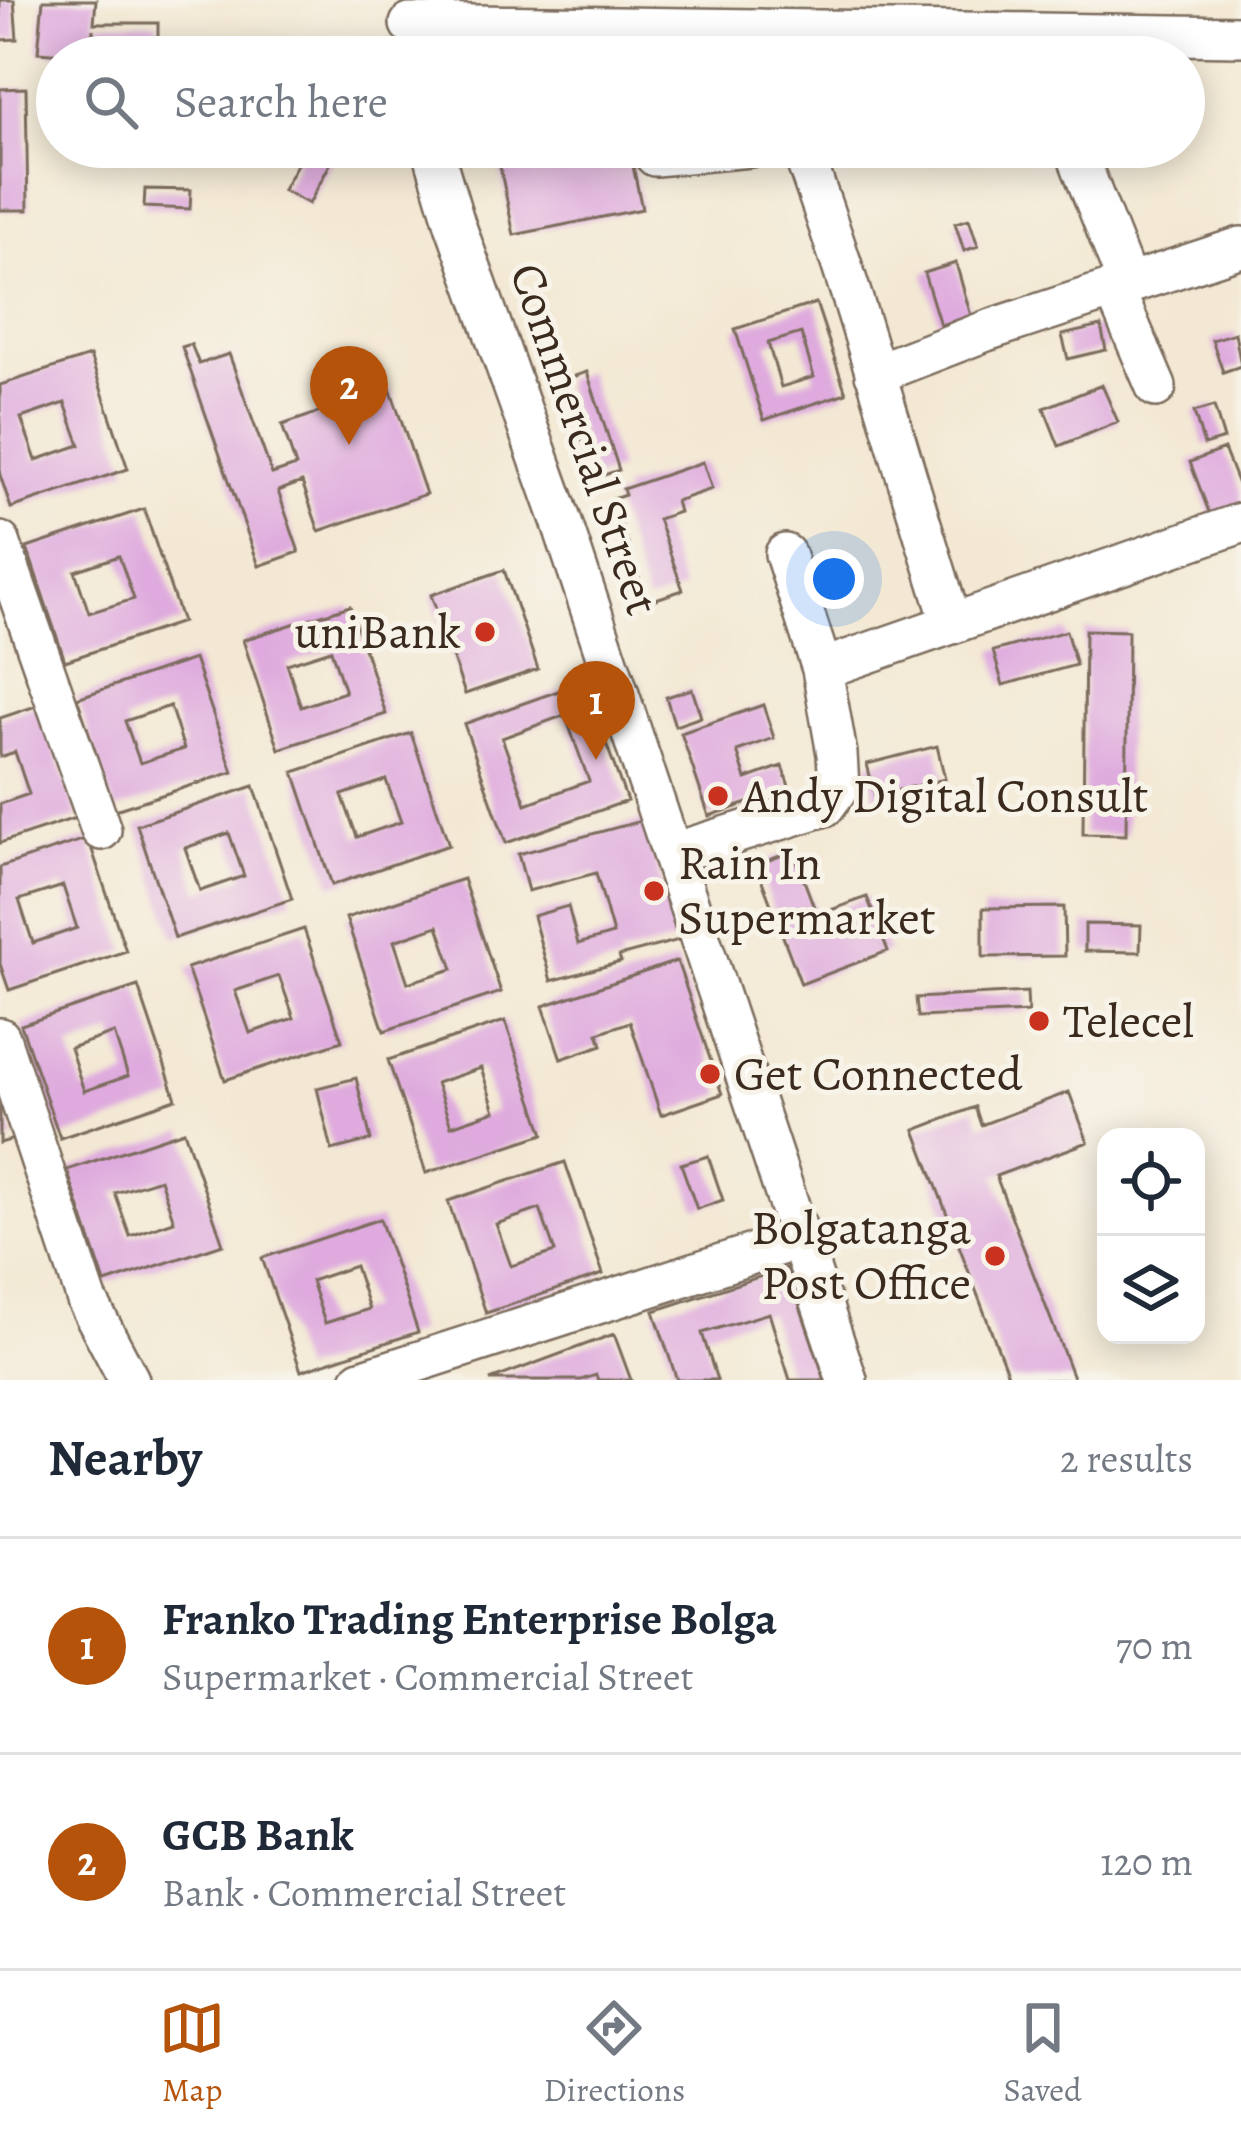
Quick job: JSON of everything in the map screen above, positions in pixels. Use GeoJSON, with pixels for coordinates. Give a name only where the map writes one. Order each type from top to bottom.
{"type":"FeatureCollection","features":[{"type":"Feature","properties":{"kind":"street"},"geometry":{"type":"LineString","coordinates":[[654,36],[768,15],[896,16],[994,36]]}},
{"type":"Feature","properties":{"kind":"street"},"geometry":{"type":"LineString","coordinates":[[1081,36],[1168,18],[1241,36]]}},
{"type":"Feature","properties":{"kind":"street"},"geometry":{"type":"LineString","coordinates":[[411,27],[538,36]]}},
{"type":"Feature","properties":{"kind":"street","name":"Commercial Street"},"geometry":{"type":"LineString","coordinates":[[438,168],[562,523],[848,1380]]}},
{"type":"Feature","properties":{"kind":"street"},"geometry":{"type":"LineString","coordinates":[[808,168],[855,299],[952,624]]}},
{"type":"Feature","properties":{"kind":"street"},"geometry":{"type":"LineString","coordinates":[[1081,168],[1156,387]]}},
{"type":"Feature","properties":{"kind":"street"},"geometry":{"type":"LineString","coordinates":[[875,374],[1241,248]]}},
{"type":"Feature","properties":{"kind":"street"},"geometry":{"type":"LineString","coordinates":[[822,669],[1241,523]]}},
{"type":"Feature","properties":{"kind":"street"},"geometry":{"type":"LineString","coordinates":[[0,542],[101,830]]}},
{"type":"Feature","properties":{"kind":"street"},"geometry":{"type":"LineString","coordinates":[[673,854],[825,806],[839,787],[822,669],[785,554]]}},
{"type":"Feature","properties":{"kind":"street"},"geometry":{"type":"LineString","coordinates":[[0,1038],[87,1300],[129,1380]]}},
{"type":"Feature","properties":{"kind":"street"},"geometry":{"type":"LineString","coordinates":[[361,1380],[800,1239]]}},
{"type":"Feature","properties":{"kind":"building"},"geometry":{"type":"Polygon","coordinates":[[[0,0],[14,0],[17,39],[0,40],[0,0]]]}},
{"type":"Feature","properties":{"kind":"building"},"geometry":{"type":"Polygon","coordinates":[[[43,0],[96,0],[94,23],[158,23],[158,36],[93,36],[93,29],[92,36],[40,36],[43,0]]]}},
{"type":"Feature","properties":{"kind":"building"},"geometry":{"type":"Polygon","coordinates":[[[26,88],[28,210],[0,210],[0,89],[26,88]]]}},
{"type":"Feature","properties":{"kind":"building"},"geometry":{"type":"Polygon","coordinates":[[[295,168],[328,168],[309,204],[283,190],[295,168]]]}},
{"type":"Feature","properties":{"kind":"building"},"geometry":{"type":"Polygon","coordinates":[[[500,168],[633,168],[642,209],[514,235],[500,168]]]}},
{"type":"Feature","properties":{"kind":"building"},"geometry":{"type":"Polygon","coordinates":[[[145,189],[191,190],[190,209],[144,207],[145,189]]]}},
{"type":"Feature","properties":{"kind":"building"},"geometry":{"type":"Polygon","coordinates":[[[969,219],[978,246],[964,251],[955,223],[969,219]]]}},
{"type":"Feature","properties":{"kind":"building"},"geometry":{"type":"Polygon","coordinates":[[[956,263],[971,316],[940,325],[924,273],[956,263]]]}},
{"type":"Feature","properties":{"kind":"building"},"geometry":{"type":"Polygon","coordinates":[[[816,303],[846,393],[764,420],[735,329],[816,303]],[[801,333],[768,343],[781,387],[814,377],[801,333]]]}},
{"type":"Feature","properties":{"kind":"building"},"geometry":{"type":"Polygon","coordinates":[[[1101,326],[1106,350],[1068,359],[1062,335],[1101,326]]]}},
{"type":"Feature","properties":{"kind":"building"},"geometry":{"type":"Polygon","coordinates":[[[1235,333],[1241,366],[1223,372],[1212,340],[1235,333]]]}},
{"type":"Feature","properties":{"kind":"building"},"geometry":{"type":"Polygon","coordinates":[[[191,344],[199,364],[229,354],[272,474],[296,466],[282,425],[390,388],[426,494],[319,531],[302,482],[278,491],[299,552],[259,566],[182,347],[191,344]]]}},
{"type":"Feature","properties":{"kind":"building"},"geometry":{"type":"Polygon","coordinates":[[[90,356],[128,469],[11,508],[0,475],[0,385],[90,356]],[[65,403],[21,418],[36,460],[80,445],[65,403]]]}},
{"type":"Feature","properties":{"kind":"building"},"geometry":{"type":"Polygon","coordinates":[[[587,372],[619,470],[595,478],[563,380],[587,372]]]}},
{"type":"Feature","properties":{"kind":"building"},"geometry":{"type":"Polygon","coordinates":[[[1102,385],[1118,422],[1059,446],[1044,408],[1102,385]]]}},
{"type":"Feature","properties":{"kind":"building"},"geometry":{"type":"Polygon","coordinates":[[[1214,406],[1224,439],[1204,445],[1194,412],[1214,406]]]}},
{"type":"Feature","properties":{"kind":"building"},"geometry":{"type":"Polygon","coordinates":[[[1224,449],[1241,492],[1241,509],[1212,520],[1190,462],[1224,449]]]}},
{"type":"Feature","properties":{"kind":"building"},"geometry":{"type":"Polygon","coordinates":[[[703,462],[712,489],[676,501],[679,512],[658,519],[683,590],[647,602],[613,499],[625,495],[623,489],[703,462]]]}},
{"type":"Feature","properties":{"kind":"building"},"geometry":{"type":"Polygon","coordinates":[[[144,509],[182,622],[65,661],[27,548],[144,509]],[[119,556],[75,571],[89,613],[134,599],[119,556]]]}},
{"type":"Feature","properties":{"kind":"building","name":"uniBank"},"geometry":{"type":"Polygon","coordinates":[[[504,570],[538,669],[465,694],[431,595],[504,570]]]}},
{"type":"Feature","properties":{"kind":"building"},"geometry":{"type":"Polygon","coordinates":[[[350,606],[386,714],[279,749],[243,640],[350,606]],[[331,650],[287,664],[301,707],[345,692],[331,650]]]}},
{"type":"Feature","properties":{"kind":"building"},"geometry":{"type":"Polygon","coordinates":[[[1085,630],[1128,631],[1126,835],[1083,834],[1085,630]]]}},
{"type":"Feature","properties":{"kind":"building"},"geometry":{"type":"Polygon","coordinates":[[[1066,631],[1076,665],[1003,685],[993,651],[1066,631]]]}},
{"type":"Feature","properties":{"kind":"building"},"geometry":{"type":"Polygon","coordinates":[[[194,659],[233,772],[115,810],[77,698],[194,659]],[[170,706],[125,721],[140,763],[184,749],[170,706]]]}},
{"type":"Feature","properties":{"kind":"building"},"geometry":{"type":"Polygon","coordinates":[[[584,682],[627,801],[506,843],[464,724],[584,682]],[[565,715],[502,738],[526,804],[589,781],[565,715]]]}},
{"type":"Feature","properties":{"kind":"building"},"geometry":{"type":"Polygon","coordinates":[[[692,689],[701,717],[675,726],[666,697],[692,689]]]}},
{"type":"Feature","properties":{"kind":"building"},"geometry":{"type":"Polygon","coordinates":[[[39,705],[78,817],[0,843],[0,804],[29,794],[15,752],[0,757],[0,718],[39,705]]]}},
{"type":"Feature","properties":{"kind":"building"},"geometry":{"type":"Polygon","coordinates":[[[763,705],[774,738],[737,751],[746,779],[782,766],[790,789],[709,816],[681,733],[763,705]]]}},
{"type":"Feature","properties":{"kind":"building"},"geometry":{"type":"Polygon","coordinates":[[[411,733],[449,845],[332,885],[294,772],[411,733]],[[386,780],[342,795],[357,837],[401,822],[386,780]]]}},
{"type":"Feature","properties":{"kind":"building"},"geometry":{"type":"Polygon","coordinates":[[[937,746],[945,779],[875,796],[867,764],[937,746]]]}},
{"type":"Feature","properties":{"kind":"building"},"geometry":{"type":"Polygon","coordinates":[[[254,786],[292,899],[175,938],[137,825],[254,786]],[[229,833],[185,848],[200,891],[244,876],[229,833]]]}},
{"type":"Feature","properties":{"kind":"building"},"geometry":{"type":"Polygon","coordinates":[[[644,820],[667,905],[674,904],[683,939],[551,981],[533,916],[568,906],[578,944],[613,934],[596,873],[528,891],[518,854],[644,820]]]}},
{"type":"Feature","properties":{"kind":"building"},"geometry":{"type":"Polygon","coordinates":[[[88,838],[126,951],[9,990],[0,964],[0,867],[88,838]],[[63,886],[19,900],[33,943],[77,928],[63,886]]]}},
{"type":"Feature","properties":{"kind":"building"},"geometry":{"type":"Polygon","coordinates":[[[793,851],[817,915],[867,897],[888,951],[801,984],[756,865],[793,851]]]}},
{"type":"Feature","properties":{"kind":"building"},"geometry":{"type":"Polygon","coordinates":[[[463,879],[501,992],[384,1031],[346,918],[463,879]],[[438,926],[394,941],[408,983],[453,969],[438,926]]]}},
{"type":"Feature","properties":{"kind":"building"},"geometry":{"type":"Polygon","coordinates":[[[1064,907],[1065,956],[983,957],[983,908],[1064,907]]]}},
{"type":"Feature","properties":{"kind":"building"},"geometry":{"type":"Polygon","coordinates":[[[1085,924],[1141,925],[1140,952],[1085,951],[1085,924]]]}},
{"type":"Feature","properties":{"kind":"building"},"geometry":{"type":"Polygon","coordinates":[[[304,929],[342,1041],[225,1080],[187,968],[304,929]],[[279,976],[235,991],[250,1033],[294,1018],[279,976]]]}},
{"type":"Feature","properties":{"kind":"building"},"geometry":{"type":"Polygon","coordinates":[[[677,961],[722,1094],[661,1115],[630,1022],[598,1033],[602,1045],[561,1059],[543,1006],[677,961]]]}},
{"type":"Feature","properties":{"kind":"building"},"geometry":{"type":"Polygon","coordinates":[[[138,986],[176,1099],[60,1138],[21,1025],[138,986]],[[114,1033],[70,1048],[84,1091],[128,1076],[114,1033]]]}},
{"type":"Feature","properties":{"kind":"building"},"geometry":{"type":"Polygon","coordinates":[[[1027,992],[1028,1012],[918,1017],[916,998],[1027,992]]]}},
{"type":"Feature","properties":{"kind":"building"},"geometry":{"type":"Polygon","coordinates":[[[505,1021],[544,1134],[426,1173],[388,1060],[505,1021]],[[481,1068],[436,1083],[451,1126],[495,1111],[481,1068]]]}},
{"type":"Feature","properties":{"kind":"building"},"geometry":{"type":"Polygon","coordinates":[[[356,1078],[371,1140],[332,1150],[317,1088],[356,1078]]]}},
{"type":"Feature","properties":{"kind":"building","name":"Bolgatanga Post Office"},"geometry":{"type":"Polygon","coordinates":[[[1069,1092],[1088,1142],[996,1176],[1074,1380],[1010,1380],[915,1130],[975,1107],[981,1125],[1069,1092]]]}},
{"type":"Feature","properties":{"kind":"building"},"geometry":{"type":"Polygon","coordinates":[[[0,1096],[14,1139],[0,1143],[0,1096]]]}},
{"type":"Feature","properties":{"kind":"building"},"geometry":{"type":"Polygon","coordinates":[[[184,1131],[223,1244],[105,1283],[67,1170],[184,1131]],[[160,1179],[115,1193],[130,1236],[174,1221],[160,1179]]]}},
{"type":"Feature","properties":{"kind":"building"},"geometry":{"type":"Polygon","coordinates":[[[708,1156],[723,1200],[697,1209],[681,1164],[708,1156]]]}},
{"type":"Feature","properties":{"kind":"building"},"geometry":{"type":"Polygon","coordinates":[[[565,1162],[603,1274],[486,1313],[448,1201],[565,1162]],[[540,1209],[496,1224],[511,1266],[555,1252],[540,1209]]]}},
{"type":"Feature","properties":{"kind":"building"},"geometry":{"type":"Polygon","coordinates":[[[380,1219],[418,1332],[301,1371],[262,1258],[380,1219]],[[355,1266],[311,1281],[325,1323],[369,1309],[355,1266]]]}},
{"type":"Feature","properties":{"kind":"building"},"geometry":{"type":"Polygon","coordinates":[[[787,1268],[825,1380],[790,1380],[769,1313],[702,1333],[717,1380],[677,1380],[654,1311],[787,1268]]]}},
{"type":"Feature","properties":{"kind":"building"},"geometry":{"type":"Polygon","coordinates":[[[614,1334],[631,1380],[598,1380],[596,1375],[581,1380],[490,1380],[614,1334]]]}},
{"type":"Feature","properties":{"kind":"place","name":"GCB Bank"},"geometry":{"type":"Point","coordinates":[349,445]}},
{"type":"Feature","properties":{"kind":"place","name":"uniBank"},"geometry":{"type":"Point","coordinates":[485,632]}},
{"type":"Feature","properties":{"kind":"place","name":"Franko Trading Enterprise Bolga"},"geometry":{"type":"Point","coordinates":[596,760]}},
{"type":"Feature","properties":{"kind":"place","name":"Andy Digital Consult"},"geometry":{"type":"Point","coordinates":[718,796]}},
{"type":"Feature","properties":{"kind":"place","name":"Rain In Supermarket"},"geometry":{"type":"Point","coordinates":[654,891]}},
{"type":"Feature","properties":{"kind":"place","name":"Telecel"},"geometry":{"type":"Point","coordinates":[1039,1021]}},
{"type":"Feature","properties":{"kind":"place","name":"Get Connected"},"geometry":{"type":"Point","coordinates":[710,1074]}},
{"type":"Feature","properties":{"kind":"place","name":"Bolgatanga Post Office"},"geometry":{"type":"Point","coordinates":[995,1256]}}]}
